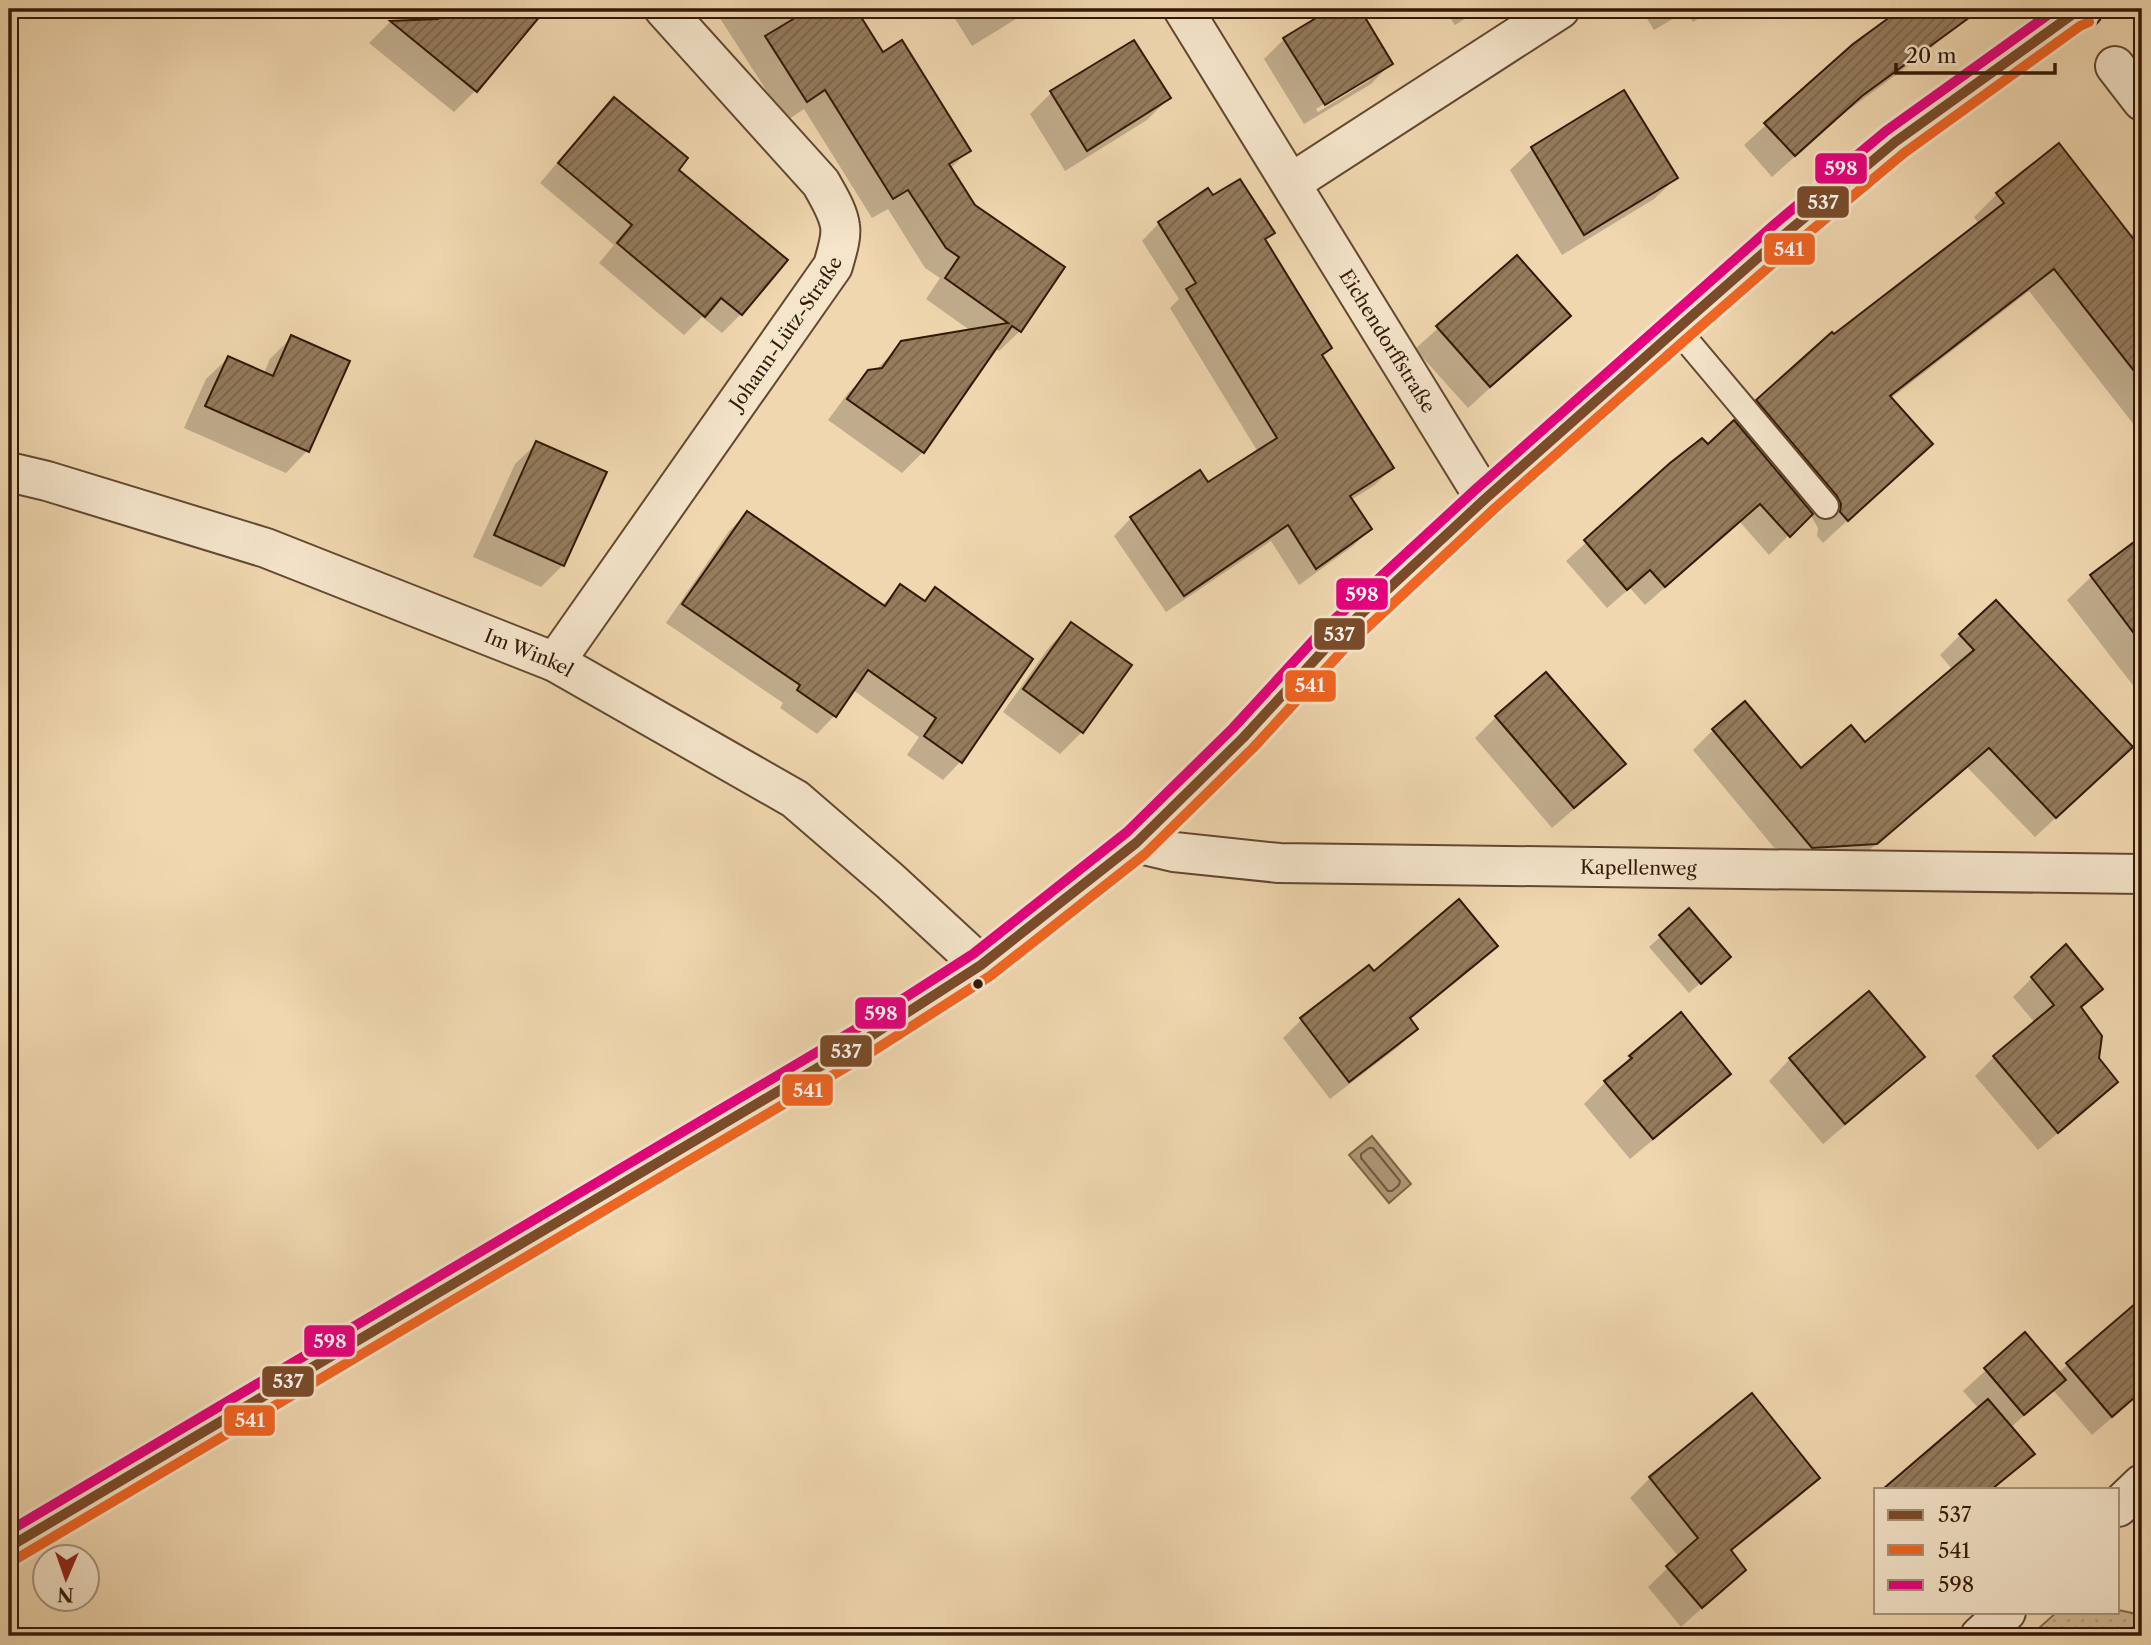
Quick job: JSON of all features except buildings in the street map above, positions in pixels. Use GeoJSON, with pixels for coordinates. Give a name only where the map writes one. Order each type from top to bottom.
{"type":"FeatureCollection","features":[{"type":"Feature","properties":{"kind":"street","name":"Johann-Lütz-Straße"},"geometry":{"type":"LineString","coordinates":[[555,662],[834,266],[838,246],[841,227],[821,183],[664,9]]}},
{"type":"Feature","properties":{"kind":"street","name":"Eichendorffstraße"},"geometry":{"type":"LineString","coordinates":[[1183,9],[1485,499]]}},
{"type":"Feature","properties":{"kind":"street"},"geometry":{"type":"LineString","coordinates":[[1291,183],[1560,9]]}},
{"type":"Feature","properties":{"kind":"street"},"geometry":{"type":"LineString","coordinates":[[9,1548],[863,1041],[981,965],[1136,843],[1243,738],[1332,640],[1485,499],[1785,234],[1895,142],[2083,9]]}},
{"type":"Feature","properties":{"kind":"street"},"geometry":{"type":"LineString","coordinates":[[2115,66],[2142,101]]}},
{"type":"Feature","properties":{"kind":"street","name":"Im Winkel"},"geometry":{"type":"LineString","coordinates":[[9,472],[47,481],[266,548],[555,662],[795,799],[981,965]]}},
{"type":"Feature","properties":{"kind":"street","name":"Kapellenweg"},"geometry":{"type":"LineString","coordinates":[[1136,843],[1174,852],[1279,863],[2142,874]]}},
{"type":"Feature","properties":{"kind":"street"},"geometry":{"type":"LineString","coordinates":[[2120,1505],[2142,1483]]}},
{"type":"Feature","properties":{"kind":"street"},"geometry":{"type":"LineString","coordinates":[[1980,1636],[2004,1614]]}},
{"type":"Feature","properties":{"kind":"lane"},"geometry":{"type":"LineString","coordinates":[[1677,329],[1826,506]]}},
{"type":"Feature","properties":{"kind":"shaded area"},"geometry":{"type":"Polygon","coordinates":[[[2120,1610],[2142,1615],[2142,1636],[2030,1636],[2055,1614],[2120,1614],[2120,1610]]]}},
{"type":"Feature","properties":{"kind":"water"},"geometry":{"type":"Polygon","coordinates":[[[1372,1136],[1411,1184],[1389,1203],[1349,1155],[1372,1136]]]}},
{"type":"Feature","properties":{"kind":"transit line","name":"598"},"geometry":{"type":"LineString","coordinates":[[9,1531],[856,1029],[973,954],[1127,832],[1233,728],[1323,630],[1476,489],[1776,223],[1886,131],[2056,9]]}},
{"type":"Feature","properties":{"kind":"transit line","name":"537"},"geometry":{"type":"LineString","coordinates":[[9,1547],[863,1041],[981,965],[1136,843],[1243,738],[1333,640],[1485,499],[1785,234],[1895,142],[2083,9]]}},
{"type":"Feature","properties":{"kind":"transit line","name":"541"},"geometry":{"type":"LineString","coordinates":[[16,1559],[870,1053],[990,976],[1145,854],[1253,748],[1343,650],[1494,509],[1794,245],[1904,153],[2089,22]]}}]}
